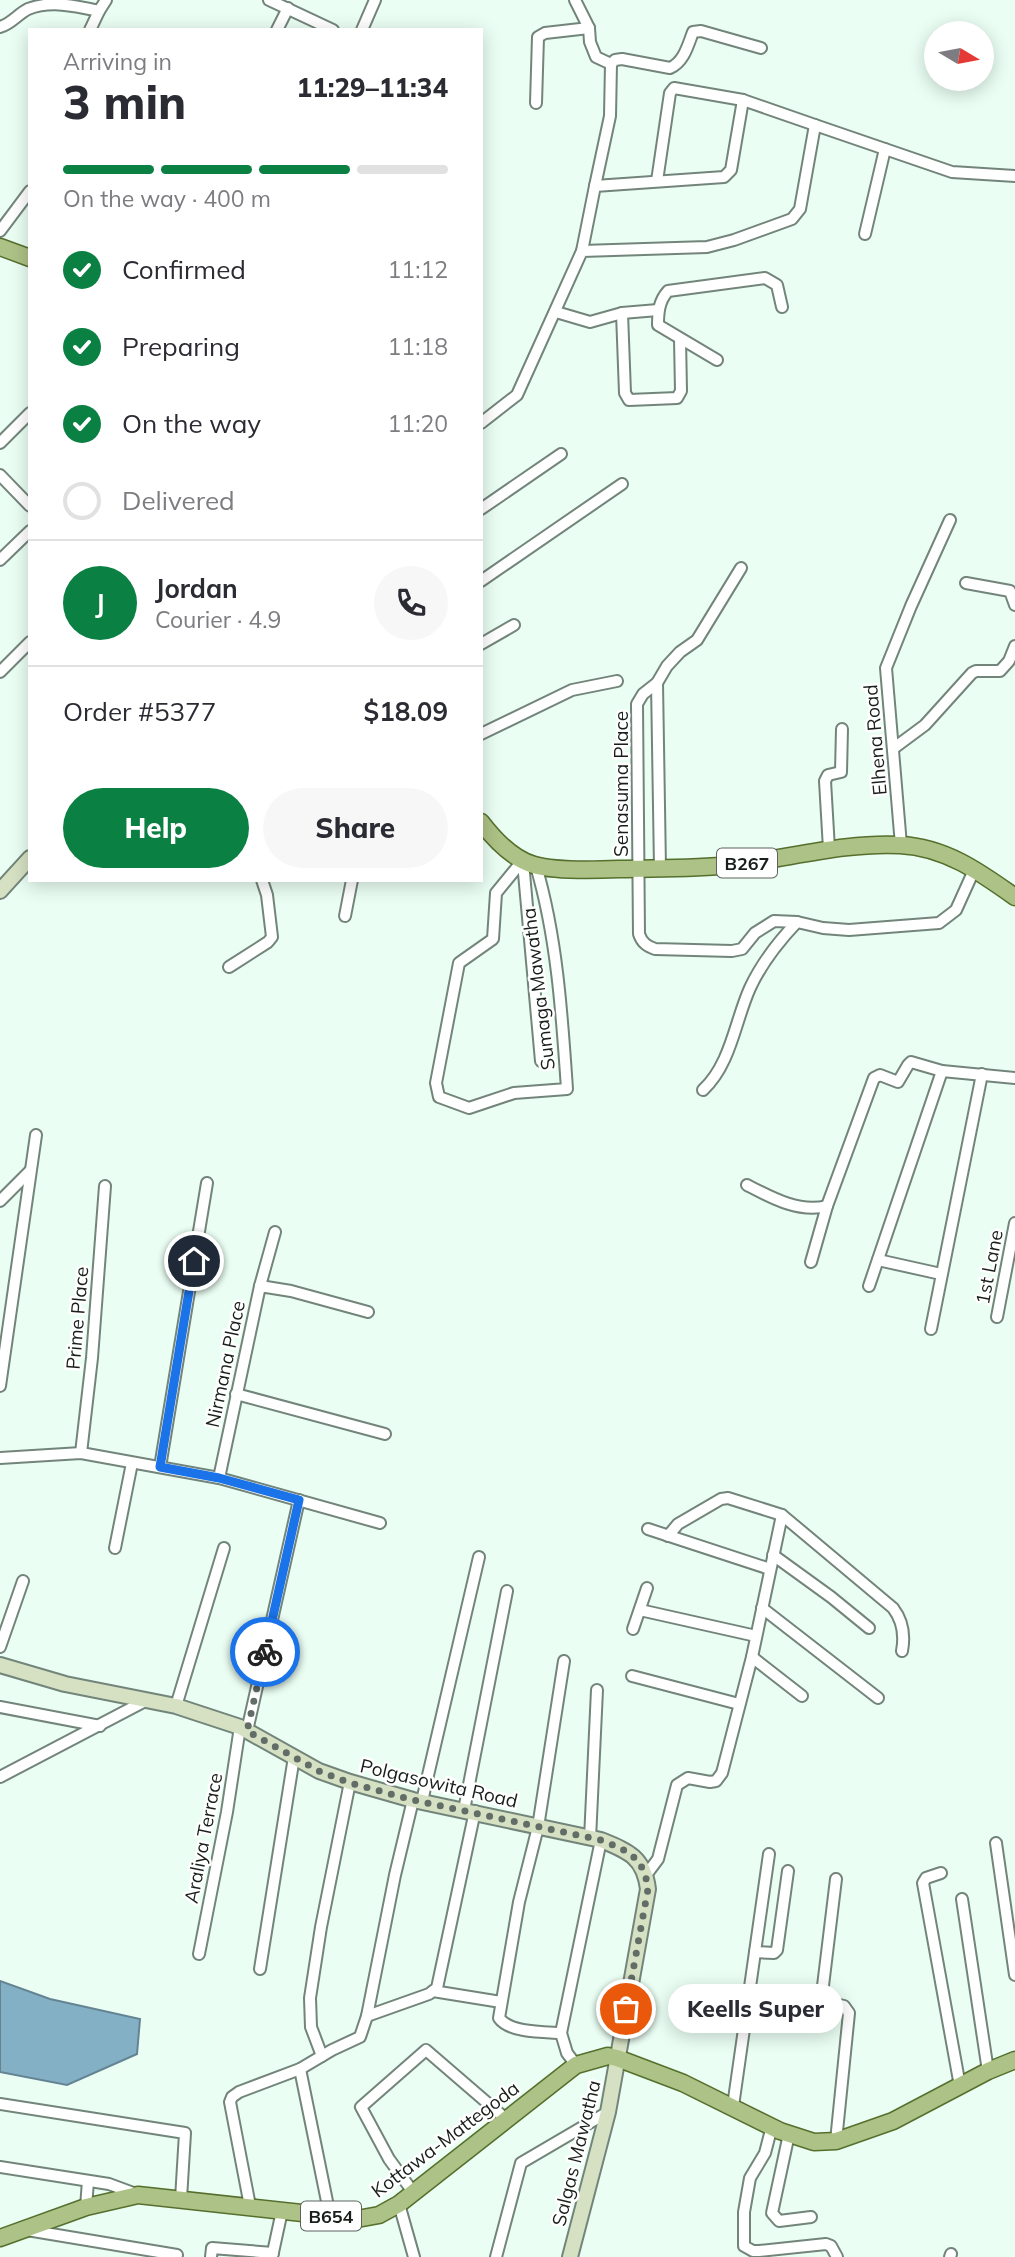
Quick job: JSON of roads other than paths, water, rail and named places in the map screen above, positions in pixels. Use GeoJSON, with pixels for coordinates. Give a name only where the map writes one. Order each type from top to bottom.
{"type":"FeatureCollection","features":[{"type":"Feature","properties":{"kind":"main road"},"geometry":{"type":"LineString","coordinates":[[0,247],[28,257]]}},
{"type":"Feature","properties":{"kind":"main road"},"geometry":{"type":"LineString","coordinates":[[483,825],[494,839],[527,863]]}},
{"type":"Feature","properties":{"kind":"main road","name":"B267"},"geometry":{"type":"LineString","coordinates":[[527,863],[601,870],[730,865],[829,849],[901,845],[949,855],[975,869],[1015,897]]}},
{"type":"Feature","properties":{"kind":"main road","name":"Kottawa-Mattegoda"},"geometry":{"type":"LineString","coordinates":[[0,2238],[86,2207],[138,2195],[369,2218],[399,2204],[576,2065],[608,2056],[617,2058]]}},
{"type":"Feature","properties":{"kind":"main road","name":"B654"},"geometry":{"type":"LineString","coordinates":[[617,2058],[683,2083],[789,2134],[814,2142],[836,2141],[893,2121],[988,2071],[1015,2060]]}},
{"type":"Feature","properties":{"kind":"street"},"geometry":{"type":"LineString","coordinates":[[91,28],[106,0]]}},
{"type":"Feature","properties":{"kind":"street"},"geometry":{"type":"LineString","coordinates":[[269,0],[329,28]]}},
{"type":"Feature","properties":{"kind":"street"},"geometry":{"type":"LineString","coordinates":[[363,28],[375,0]]}},
{"type":"Feature","properties":{"kind":"street"},"geometry":{"type":"LineString","coordinates":[[575,0],[589,28],[590,42],[596,57],[611,64]]}},
{"type":"Feature","properties":{"kind":"street"},"geometry":{"type":"LineString","coordinates":[[0,27],[5,26],[28,5],[60,3],[99,11]]}},
{"type":"Feature","properties":{"kind":"street"},"geometry":{"type":"LineString","coordinates":[[278,28],[288,8]]}},
{"type":"Feature","properties":{"kind":"street"},"geometry":{"type":"LineString","coordinates":[[536,103],[538,37],[545,33],[589,28]]}},
{"type":"Feature","properties":{"kind":"street"},"geometry":{"type":"LineString","coordinates":[[611,64],[618,59],[670,68],[677,65],[694,32],[701,31],[761,48]]}},
{"type":"Feature","properties":{"kind":"street"},"geometry":{"type":"LineString","coordinates":[[483,421],[517,395],[582,251],[610,116],[611,64]]}},
{"type":"Feature","properties":{"kind":"street"},"geometry":{"type":"LineString","coordinates":[[657,181],[670,93],[674,88],[743,100],[951,172],[1015,176]]}},
{"type":"Feature","properties":{"kind":"street"},"geometry":{"type":"LineString","coordinates":[[595,186],[724,177],[731,170],[743,100]]}},
{"type":"Feature","properties":{"kind":"street"},"geometry":{"type":"LineString","coordinates":[[582,251],[707,247],[792,219],[800,209],[815,125]]}},
{"type":"Feature","properties":{"kind":"street"},"geometry":{"type":"LineString","coordinates":[[865,234],[884,149]]}},
{"type":"Feature","properties":{"kind":"street"},"geometry":{"type":"LineString","coordinates":[[0,232],[28,194]]}},
{"type":"Feature","properties":{"kind":"street"},"geometry":{"type":"LineString","coordinates":[[717,360],[658,325],[658,310],[668,292],[765,278],[777,285],[782,307]]}},
{"type":"Feature","properties":{"kind":"street"},"geometry":{"type":"LineString","coordinates":[[556,312],[590,322],[622,313],[658,310]]}},
{"type":"Feature","properties":{"kind":"street"},"geometry":{"type":"LineString","coordinates":[[622,313],[625,393],[629,400],[677,398],[681,391],[680,339]]}},
{"type":"Feature","properties":{"kind":"street"},"geometry":{"type":"LineString","coordinates":[[0,443],[28,415]]}},
{"type":"Feature","properties":{"kind":"street"},"geometry":{"type":"LineString","coordinates":[[483,508],[561,454]]}},
{"type":"Feature","properties":{"kind":"street"},"geometry":{"type":"LineString","coordinates":[[0,475],[28,504]]}},
{"type":"Feature","properties":{"kind":"street"},"geometry":{"type":"LineString","coordinates":[[483,580],[622,484]]}},
{"type":"Feature","properties":{"kind":"street","name":"Elhena Road"},"geometry":{"type":"LineString","coordinates":[[901,845],[886,668],[950,520]]}},
{"type":"Feature","properties":{"kind":"street"},"geometry":{"type":"LineString","coordinates":[[0,560],[28,533]]}},
{"type":"Feature","properties":{"kind":"street","name":"Senasuma Place"},"geometry":{"type":"LineString","coordinates":[[741,568],[706,628],[697,640],[673,659],[657,683],[640,698],[636,712],[639,934],[645,945],[656,949],[737,951],[742,949],[755,933],[774,921],[797,922]]}},
{"type":"Feature","properties":{"kind":"street"},"geometry":{"type":"LineString","coordinates":[[966,583],[1012,589],[1015,605]]}},
{"type":"Feature","properties":{"kind":"street"},"geometry":{"type":"LineString","coordinates":[[483,643],[514,625]]}},
{"type":"Feature","properties":{"kind":"street"},"geometry":{"type":"LineString","coordinates":[[0,671],[28,644]]}},
{"type":"Feature","properties":{"kind":"street"},"geometry":{"type":"LineString","coordinates":[[894,748],[925,725],[972,673],[1000,671],[1009,661],[1015,646]]}},
{"type":"Feature","properties":{"kind":"street"},"geometry":{"type":"LineString","coordinates":[[483,733],[572,690],[617,681]]}},
{"type":"Feature","properties":{"kind":"street"},"geometry":{"type":"LineString","coordinates":[[657,683],[660,868]]}},
{"type":"Feature","properties":{"kind":"street"},"geometry":{"type":"LineString","coordinates":[[829,849],[825,781],[828,775],[841,772],[842,729]]}},
{"type":"Feature","properties":{"kind":"street"},"geometry":{"type":"LineString","coordinates":[[0,891],[28,860]]}},
{"type":"Feature","properties":{"kind":"street"},"geometry":{"type":"LineString","coordinates":[[527,863],[541,1061]]}},
{"type":"Feature","properties":{"kind":"street","name":"Sumaga Mawatha"},"geometry":{"type":"LineString","coordinates":[[527,863],[545,896],[555,964],[567,1089],[514,1093],[469,1108],[439,1097],[436,1083],[459,963],[493,939],[496,893],[527,863]]}},
{"type":"Feature","properties":{"kind":"street"},"geometry":{"type":"LineString","coordinates":[[703,1090],[714,1080],[720,1068],[750,988],[768,953],[797,922],[849,930],[939,923],[956,910],[975,869]]}},
{"type":"Feature","properties":{"kind":"street"},"geometry":{"type":"LineString","coordinates":[[229,967],[272,937],[263,882]]}},
{"type":"Feature","properties":{"kind":"street"},"geometry":{"type":"LineString","coordinates":[[267,895],[270,882]]}},
{"type":"Feature","properties":{"kind":"street"},"geometry":{"type":"LineString","coordinates":[[345,916],[352,882]]}},
{"type":"Feature","properties":{"kind":"street"},"geometry":{"type":"LineString","coordinates":[[811,1262],[827,1206],[874,1078],[880,1075],[898,1082],[911,1062],[942,1071],[1015,1078]]}},
{"type":"Feature","properties":{"kind":"street"},"geometry":{"type":"LineString","coordinates":[[869,1286],[942,1071]]}},
{"type":"Feature","properties":{"kind":"street"},"geometry":{"type":"LineString","coordinates":[[931,1329],[982,1074]]}},
{"type":"Feature","properties":{"kind":"street"},"geometry":{"type":"LineString","coordinates":[[0,1386],[36,1135]]}},
{"type":"Feature","properties":{"kind":"street"},"geometry":{"type":"LineString","coordinates":[[0,1201],[30,1171]]}},
{"type":"Feature","properties":{"kind":"street"},"geometry":{"type":"LineString","coordinates":[[160,1467],[207,1183]]}},
{"type":"Feature","properties":{"kind":"street"},"geometry":{"type":"LineString","coordinates":[[747,1185],[793,1206],[827,1206]]}},
{"type":"Feature","properties":{"kind":"street","name":"Prime Place"},"geometry":{"type":"LineString","coordinates":[[81,1453],[92,1357],[104,1186]]}},
{"type":"Feature","properties":{"kind":"street","name":"1st Lane"},"geometry":{"type":"LineString","coordinates":[[997,1317],[1015,1223]]}},
{"type":"Feature","properties":{"kind":"street"},"geometry":{"type":"LineString","coordinates":[[260,1286],[275,1232]]}},
{"type":"Feature","properties":{"kind":"street"},"geometry":{"type":"LineString","coordinates":[[878,1260],[941,1274]]}},
{"type":"Feature","properties":{"kind":"street","name":"Nirmana Place"},"geometry":{"type":"LineString","coordinates":[[219,1478],[260,1286],[291,1291],[368,1312]]}},
{"type":"Feature","properties":{"kind":"street"},"geometry":{"type":"LineString","coordinates":[[236,1394],[385,1434]]}},
{"type":"Feature","properties":{"kind":"street"},"geometry":{"type":"LineString","coordinates":[[0,1458],[81,1453],[219,1478],[380,1523]]}},
{"type":"Feature","properties":{"kind":"street"},"geometry":{"type":"LineString","coordinates":[[115,1548],[132,1462]]}},
{"type":"Feature","properties":{"kind":"street"},"geometry":{"type":"LineString","coordinates":[[668,1536],[678,1524],[691,1519],[721,1499],[728,1498],[782,1515],[893,1608],[903,1628],[901,1651]]}},
{"type":"Feature","properties":{"kind":"street","name":"Araliya Terrace"},"geometry":{"type":"LineString","coordinates":[[199,1954],[243,1729],[299,1500]]}},
{"type":"Feature","properties":{"kind":"street"},"geometry":{"type":"LineString","coordinates":[[617,2058],[648,1889],[646,1875],[658,1858],[677,1785],[688,1778],[716,1782],[722,1773],[752,1657],[782,1515]]}},
{"type":"Feature","properties":{"kind":"street"},"geometry":{"type":"LineString","coordinates":[[648,1529],[771,1569]]}},
{"type":"Feature","properties":{"kind":"street"},"geometry":{"type":"LineString","coordinates":[[176,1706],[224,1548]]}},
{"type":"Feature","properties":{"kind":"street"},"geometry":{"type":"LineString","coordinates":[[774,1555],[869,1628]]}},
{"type":"Feature","properties":{"kind":"street"},"geometry":{"type":"LineString","coordinates":[[250,2206],[230,2102],[232,2096],[300,2069],[360,2037],[367,2016],[392,1888],[479,1557]]}},
{"type":"Feature","properties":{"kind":"street"},"geometry":{"type":"LineString","coordinates":[[0,1647],[23,1580]]}},
{"type":"Feature","properties":{"kind":"street"},"geometry":{"type":"LineString","coordinates":[[633,1629],[647,1588]]}},
{"type":"Feature","properties":{"kind":"street"},"geometry":{"type":"LineString","coordinates":[[367,2016],[437,1988],[442,1972],[507,1591]]}},
{"type":"Feature","properties":{"kind":"street"},"geometry":{"type":"LineString","coordinates":[[762,1608],[878,1698]]}},
{"type":"Feature","properties":{"kind":"street"},"geometry":{"type":"LineString","coordinates":[[640,1610],[756,1636]]}},
{"type":"Feature","properties":{"kind":"street"},"geometry":{"type":"LineString","coordinates":[[752,1657],[802,1696]]}},
{"type":"Feature","properties":{"kind":"street"},"geometry":{"type":"LineString","coordinates":[[561,2033],[517,2028],[503,2024],[499,2018],[519,1902],[538,1827],[565,1661]]}},
{"type":"Feature","properties":{"kind":"street","name":"Polgasowita Road"},"geometry":{"type":"LineString","coordinates":[[0,1665],[65,1684],[176,1706],[243,1729],[319,1771],[350,1783],[596,1839],[630,1852],[646,1875]]}},
{"type":"Feature","properties":{"kind":"street"},"geometry":{"type":"LineString","coordinates":[[632,1676],[740,1704]]}},
{"type":"Feature","properties":{"kind":"street"},"geometry":{"type":"LineString","coordinates":[[576,2065],[567,2053],[561,2033],[596,1839],[597,1690]]}},
{"type":"Feature","properties":{"kind":"street"},"geometry":{"type":"LineString","coordinates":[[0,1777],[148,1700]]}},
{"type":"Feature","properties":{"kind":"street"},"geometry":{"type":"LineString","coordinates":[[0,1707],[100,1726]]}},
{"type":"Feature","properties":{"kind":"street"},"geometry":{"type":"LineString","coordinates":[[260,1969],[295,1758]]}},
{"type":"Feature","properties":{"kind":"street"},"geometry":{"type":"LineString","coordinates":[[322,2056],[311,2027],[310,1998],[321,1927],[350,1783]]}},
{"type":"Feature","properties":{"kind":"street"},"geometry":{"type":"LineString","coordinates":[[996,1843],[1015,1975]]}},
{"type":"Feature","properties":{"kind":"street"},"geometry":{"type":"LineString","coordinates":[[733,2106],[769,1854]]}},
{"type":"Feature","properties":{"kind":"street"},"geometry":{"type":"LineString","coordinates":[[755,1952],[774,1953],[778,1950],[788,1871]]}},
{"type":"Feature","properties":{"kind":"street"},"geometry":{"type":"LineString","coordinates":[[941,1873],[926,1878],[923,1885],[960,2086]]}},
{"type":"Feature","properties":{"kind":"street"},"geometry":{"type":"LineString","coordinates":[[836,1878],[822,1994],[826,2001],[844,2006],[849,2013],[836,2141]]}},
{"type":"Feature","properties":{"kind":"street"},"geometry":{"type":"LineString","coordinates":[[962,1899],[988,2071]]}},
{"type":"Feature","properties":{"kind":"street"},"geometry":{"type":"LineString","coordinates":[[433,1991],[500,2002]]}},
{"type":"Feature","properties":{"kind":"street"},"geometry":{"type":"LineString","coordinates":[[413,2192],[389,2158],[361,2107],[426,2050],[506,2119]]}},
{"type":"Feature","properties":{"kind":"street","name":"Salgas Mawatha"},"geometry":{"type":"LineString","coordinates":[[570,2257],[608,2112],[617,2058]]}},
{"type":"Feature","properties":{"kind":"street"},"geometry":{"type":"LineString","coordinates":[[300,2069],[330,2216]]}},
{"type":"Feature","properties":{"kind":"street"},"geometry":{"type":"LineString","coordinates":[[0,2105],[186,2133],[181,2199]]}},
{"type":"Feature","properties":{"kind":"street"},"geometry":{"type":"LineString","coordinates":[[496,2257],[521,2163],[608,2112]]}},
{"type":"Feature","properties":{"kind":"street"},"geometry":{"type":"LineString","coordinates":[[772,2126],[763,2158],[750,2178],[744,2212],[744,2246],[759,2251],[826,2244],[831,2246],[837,2257]]}},
{"type":"Feature","properties":{"kind":"street"},"geometry":{"type":"LineString","coordinates":[[789,2134],[772,2213],[779,2221],[811,2217]]}},
{"type":"Feature","properties":{"kind":"street"},"geometry":{"type":"LineString","coordinates":[[0,2167],[109,2184],[138,2195]]}},
{"type":"Feature","properties":{"kind":"street"},"geometry":{"type":"LineString","coordinates":[[86,2207],[88,2181]]}},
{"type":"Feature","properties":{"kind":"street"},"geometry":{"type":"LineString","coordinates":[[399,2204],[414,2257]]}},
{"type":"Feature","properties":{"kind":"street"},"geometry":{"type":"LineString","coordinates":[[211,2257],[212,2248],[273,2255],[282,2211]]}},
{"type":"Feature","properties":{"kind":"street"},"geometry":{"type":"LineString","coordinates":[[22,2229],[177,2255]]}},
{"type":"Feature","properties":{"kind":"water"},"geometry":{"type":"Polygon","coordinates":[[[0,1981],[50,1999],[140,2019],[137,2054],[67,2085],[0,2072],[0,1981]]]}},
{"type":"Feature","properties":{"kind":"place","name":"Keells Super"},"geometry":{"type":"Point","coordinates":[626,2009]}}]}
